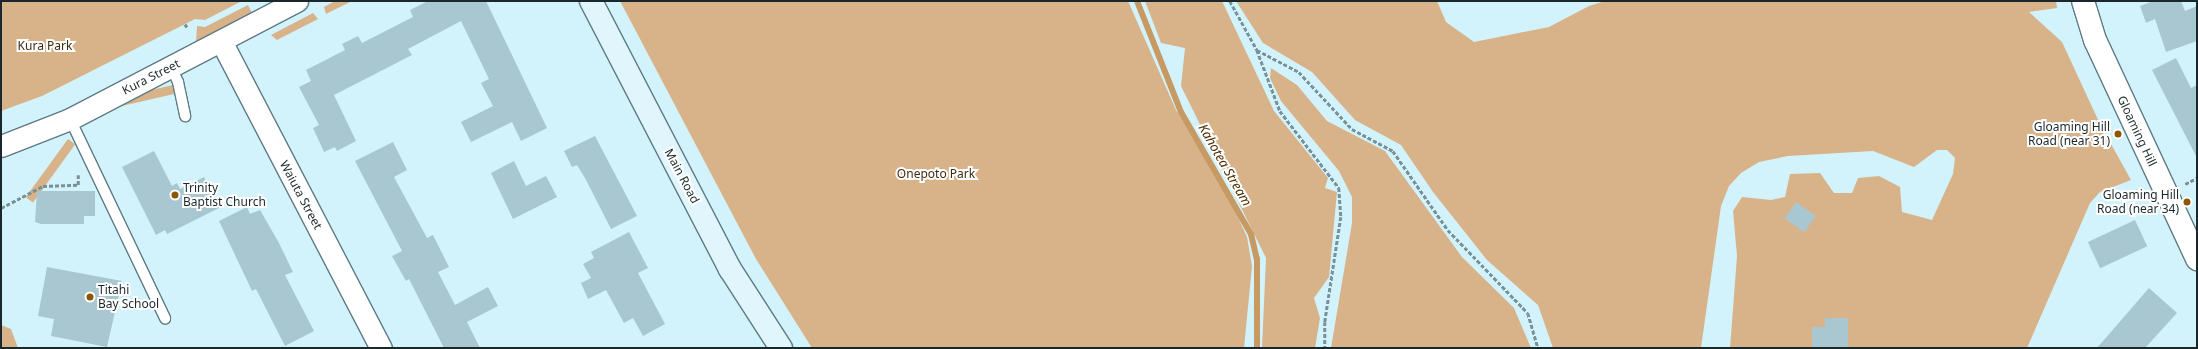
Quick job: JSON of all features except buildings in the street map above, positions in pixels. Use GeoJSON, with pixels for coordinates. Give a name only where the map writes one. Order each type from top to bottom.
{"type":"FeatureCollection","features":[{"type":"Feature","properties":{"kind":"main road","name":"Main Road"},"geometry":{"type":"LineString","coordinates":[[591,1],[730,269],[780,348]]}},
{"type":"Feature","properties":{"kind":"street","name":"Kura Street"},"geometry":{"type":"LineString","coordinates":[[1,146],[70,119],[297,1]]}},
{"type":"Feature","properties":{"kind":"street","name":"Gloaming Hill"},"geometry":{"type":"LineString","coordinates":[[2083,1],[2095,40],[2197,259]]}},
{"type":"Feature","properties":{"kind":"street","name":"Waiuta Street"},"geometry":{"type":"LineString","coordinates":[[220,41],[381,348]]}},
{"type":"Feature","properties":{"kind":"lane"},"geometry":{"type":"LineString","coordinates":[[171,67],[178,82],[185,116]]}},
{"type":"Feature","properties":{"kind":"lane"},"geometry":{"type":"LineString","coordinates":[[70,119],[165,318]]}},
{"type":"Feature","properties":{"kind":"path"},"geometry":{"type":"LineString","coordinates":[[1230,1],[1257,50],[1280,111],[1340,188],[1341,217],[1325,322],[1325,348]]}},
{"type":"Feature","properties":{"kind":"path"},"geometry":{"type":"LineString","coordinates":[[1257,50],[1299,72],[1352,129],[1393,151],[1448,230],[1528,313],[1538,348]]}},
{"type":"Feature","properties":{"kind":"path"},"geometry":{"type":"LineString","coordinates":[[1,208],[43,186],[78,185],[78,171]]}},
{"type":"Feature","properties":{"kind":"green space","name":"Kura Park"},"geometry":{"type":"Polygon","coordinates":[[[1,1],[242,1],[205,20],[195,19],[42,96],[1,111],[1,1]]]}},
{"type":"Feature","properties":{"kind":"green space"},"geometry":{"type":"Polygon","coordinates":[[[335,1],[352,1],[326,14],[324,7],[335,1]]]}},
{"type":"Feature","properties":{"kind":"green space","name":"Onepoto Park"},"geometry":{"type":"Polygon","coordinates":[[[620,1],[1128,1],[1176,110],[1221,180],[1247,237],[1252,266],[1244,348],[812,348],[756,259],[620,1]]]}},
{"type":"Feature","properties":{"kind":"green space"},"geometry":{"type":"Polygon","coordinates":[[[1145,1],[1222,1],[1274,111],[1328,178],[1325,188],[1337,192],[1329,277],[1314,298],[1320,318],[1315,348],[1262,348],[1266,258],[1181,86],[1185,48],[1161,43],[1145,1]]]}},
{"type":"Feature","properties":{"kind":"green space"},"geometry":{"type":"Polygon","coordinates":[[[1236,1],[1437,1],[1446,22],[1474,42],[1549,27],[1589,6],[1605,1],[2056,1],[2057,8],[2029,12],[2062,42],[2100,124],[2131,180],[2100,192],[2090,203],[2027,348],[1730,348],[1737,256],[1733,211],[1742,197],[1771,200],[1785,197],[1790,174],[1820,173],[1834,193],[1852,193],[1858,178],[1879,176],[1900,187],[1902,212],[1932,220],[1953,174],[1955,158],[1947,150],[1937,150],[1914,167],[1873,151],[1788,156],[1759,162],[1741,173],[1729,186],[1721,206],[1701,348],[1553,348],[1538,305],[1487,260],[1433,192],[1401,145],[1355,120],[1312,72],[1263,43],[1236,1]]]}},
{"type":"Feature","properties":{"kind":"green space"},"geometry":{"type":"Polygon","coordinates":[[[248,5],[252,13],[196,42],[197,26],[205,27],[248,5]]]}},
{"type":"Feature","properties":{"kind":"green space"},"geometry":{"type":"Polygon","coordinates":[[[313,13],[318,19],[277,40],[271,35],[313,13]]]}},
{"type":"Feature","properties":{"kind":"green space"},"geometry":{"type":"Polygon","coordinates":[[[1271,68],[1297,85],[1327,121],[1385,151],[1462,257],[1514,308],[1531,348],[1331,348],[1352,223],[1352,197],[1339,171],[1281,101],[1270,78],[1271,68]]]}},
{"type":"Feature","properties":{"kind":"green space"},"geometry":{"type":"Polygon","coordinates":[[[173,85],[175,94],[80,116],[78,107],[173,85]]]}},
{"type":"Feature","properties":{"kind":"green space"},"geometry":{"type":"Polygon","coordinates":[[[68,139],[75,144],[33,203],[26,197],[68,139]]]}},
{"type":"Feature","properties":{"kind":"green space"},"geometry":{"type":"Polygon","coordinates":[[[1,325],[11,329],[18,348],[1,348],[1,325]]]}},
{"type":"Feature","properties":{"kind":"waterway","name":"Kahotea Stream"},"geometry":{"type":"LineString","coordinates":[[1137,1],[1181,112],[1251,234],[1257,259],[1257,348]]}},
{"type":"Feature","properties":{"kind":"place","name":"Gloaming Hill Road (near 31)"},"geometry":{"type":"Point","coordinates":[2118,134]}},
{"type":"Feature","properties":{"kind":"place","name":"Trinity Baptist Church"},"geometry":{"type":"Point","coordinates":[175,195]}},
{"type":"Feature","properties":{"kind":"place","name":"Gloaming Hill Road (near 34)"},"geometry":{"type":"Point","coordinates":[2187,202]}},
{"type":"Feature","properties":{"kind":"place","name":"Titahi Bay School"},"geometry":{"type":"Point","coordinates":[90,297]}}]}
